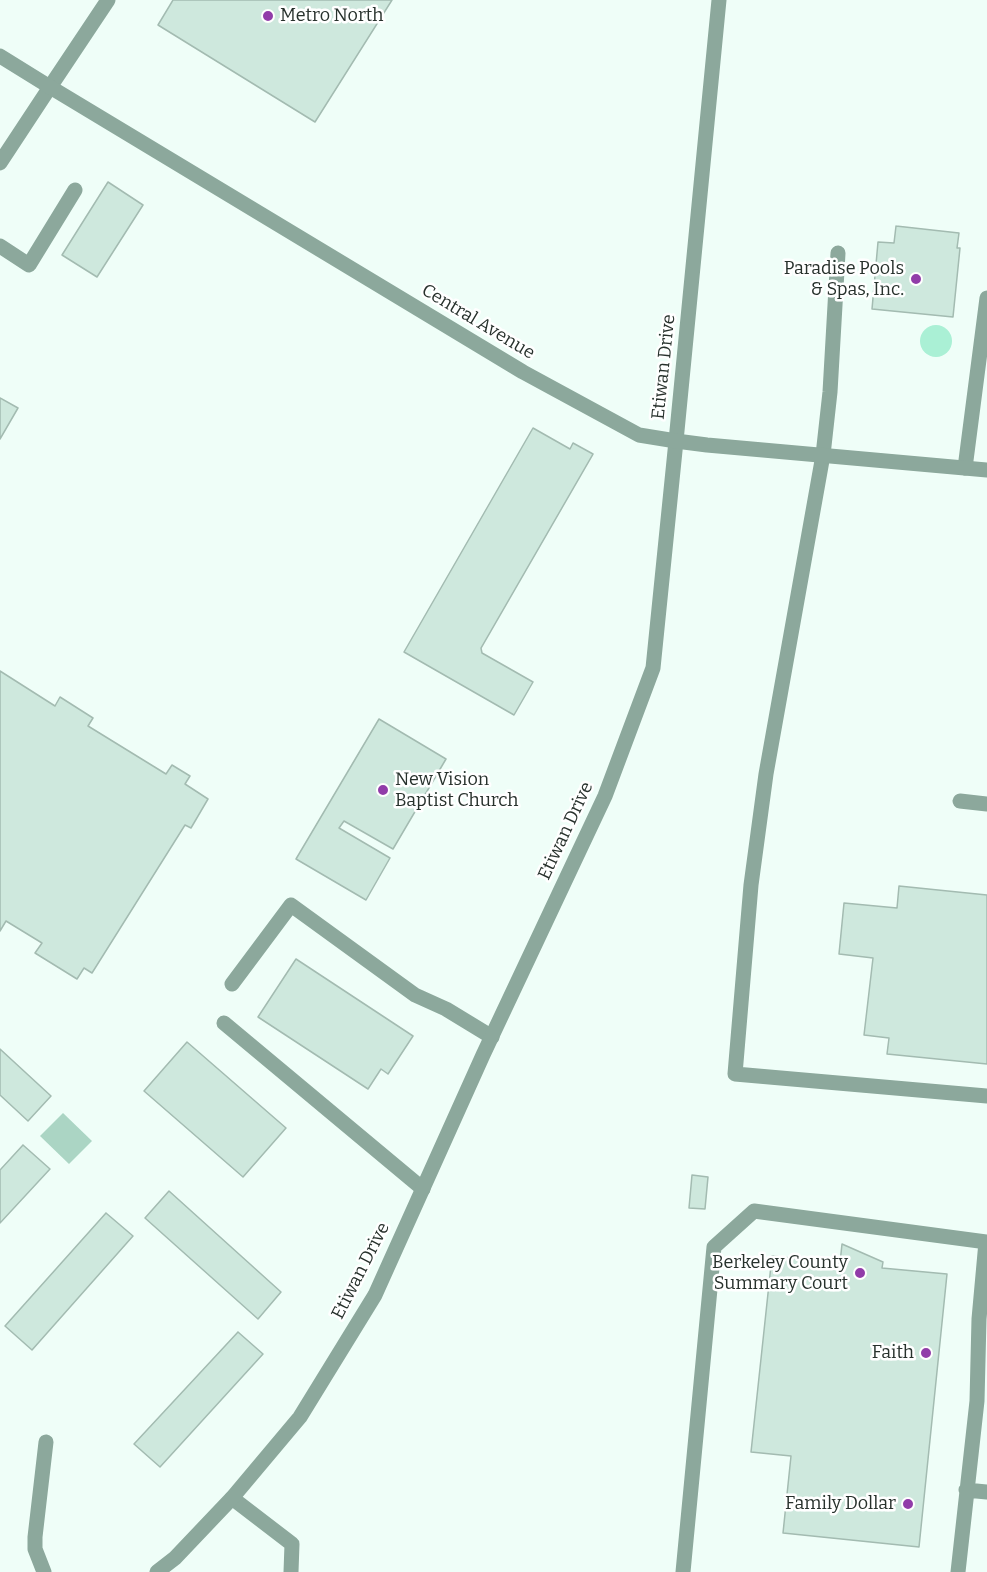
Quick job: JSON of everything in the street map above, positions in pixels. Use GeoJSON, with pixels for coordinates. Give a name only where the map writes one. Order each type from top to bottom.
{"type":"FeatureCollection","features":[{"type":"Feature","properties":{"kind":"street"},"geometry":{"type":"LineString","coordinates":[[2,155],[108,0]]}},
{"type":"Feature","properties":{"kind":"street","name":"Etiwan Drive"},"geometry":{"type":"LineString","coordinates":[[157,1572],[175,1558],[232,1498],[300,1417],[375,1295],[605,796],[653,668],[719,0]]}},
{"type":"Feature","properties":{"kind":"street","name":"Central Avenue"},"geometry":{"type":"LineString","coordinates":[[0,56],[523,372],[639,435],[676,441],[987,470]]}},
{"type":"Feature","properties":{"kind":"street"},"geometry":{"type":"LineString","coordinates":[[0,246],[29,265],[75,190]]}},
{"type":"Feature","properties":{"kind":"street"},"geometry":{"type":"LineString","coordinates":[[838,253],[830,392],[823,455],[765,780],[751,885],[735,1074],[987,1096]]}},
{"type":"Feature","properties":{"kind":"street"},"geometry":{"type":"LineString","coordinates":[[965,468],[983,358],[987,298]]}},
{"type":"Feature","properties":{"kind":"street"},"geometry":{"type":"LineString","coordinates":[[960,801],[987,804]]}},
{"type":"Feature","properties":{"kind":"street"},"geometry":{"type":"LineString","coordinates":[[232,984],[291,905],[414,995],[446,1008],[492,1037]]}},
{"type":"Feature","properties":{"kind":"street"},"geometry":{"type":"LineString","coordinates":[[224,1023],[423,1190]]}},
{"type":"Feature","properties":{"kind":"street"},"geometry":{"type":"LineString","coordinates":[[683,1572],[714,1247],[754,1210],[987,1242],[983,1308],[982,1402],[966,1490],[958,1572]]}},
{"type":"Feature","properties":{"kind":"street"},"geometry":{"type":"LineString","coordinates":[[44,1572],[35,1550],[34,1537],[46,1442]]}},
{"type":"Feature","properties":{"kind":"street"},"geometry":{"type":"LineString","coordinates":[[966,1490],[987,1492]]}},
{"type":"Feature","properties":{"kind":"street"},"geometry":{"type":"LineString","coordinates":[[232,1498],[292,1544],[291,1572]]}},
{"type":"Feature","properties":{"kind":"shaded area"},"geometry":{"type":"Polygon","coordinates":[[[936,325],[947,330],[952,341],[947,352],[936,357],[925,352],[920,341],[925,330],[936,325]]]}},
{"type":"Feature","properties":{"kind":"shaded area"},"geometry":{"type":"Polygon","coordinates":[[[63,1113],[92,1141],[69,1164],[40,1136],[63,1113]]]}},
{"type":"Feature","properties":{"kind":"building"},"geometry":{"type":"Polygon","coordinates":[[[173,0],[392,0],[315,122],[158,25],[173,0]]]}},
{"type":"Feature","properties":{"kind":"building"},"geometry":{"type":"Polygon","coordinates":[[[108,182],[143,205],[97,277],[62,255],[108,182]]]}},
{"type":"Feature","properties":{"kind":"building","name":"Paradise Pools & Spas, Inc."},"geometry":{"type":"Polygon","coordinates":[[[896,226],[959,233],[957,248],[960,248],[953,317],[872,309],[878,242],[894,243],[896,226]]]}},
{"type":"Feature","properties":{"kind":"building"},"geometry":{"type":"Polygon","coordinates":[[[0,398],[18,408],[0,439],[0,398]]]}},
{"type":"Feature","properties":{"kind":"building"},"geometry":{"type":"Polygon","coordinates":[[[533,428],[570,449],[573,443],[593,454],[481,648],[482,653],[533,682],[514,715],[404,652],[533,428]]]}},
{"type":"Feature","properties":{"kind":"building"},"geometry":{"type":"Polygon","coordinates":[[[0,671],[55,706],[60,697],[93,718],[88,726],[166,774],[172,765],[190,776],[185,784],[208,799],[191,828],[185,825],[92,973],[84,968],[77,979],[35,953],[42,943],[6,921],[0,931],[0,671]]]}},
{"type":"Feature","properties":{"kind":"building","name":"New Vision Baptist Church"},"geometry":{"type":"Polygon","coordinates":[[[379,719],[446,759],[393,849],[344,821],[339,828],[390,858],[366,900],[296,859],[379,719]]]}},
{"type":"Feature","properties":{"kind":"building"},"geometry":{"type":"Polygon","coordinates":[[[899,886],[987,895],[987,1064],[887,1054],[889,1038],[864,1035],[873,958],[839,954],[844,903],[897,908],[899,886]]]}},
{"type":"Feature","properties":{"kind":"building"},"geometry":{"type":"Polygon","coordinates":[[[296,959],[413,1036],[388,1074],[381,1069],[368,1089],[258,1017],[296,959]]]}},
{"type":"Feature","properties":{"kind":"building"},"geometry":{"type":"Polygon","coordinates":[[[187,1042],[286,1128],[243,1177],[144,1091],[187,1042]]]}},
{"type":"Feature","properties":{"kind":"building"},"geometry":{"type":"Polygon","coordinates":[[[0,1049],[51,1096],[28,1121],[0,1095],[0,1049]]]}},
{"type":"Feature","properties":{"kind":"building"},"geometry":{"type":"Polygon","coordinates":[[[23,1145],[50,1169],[0,1223],[0,1170],[23,1145]]]}},
{"type":"Feature","properties":{"kind":"building"},"geometry":{"type":"Polygon","coordinates":[[[692,1175],[708,1177],[705,1209],[689,1208],[692,1175]]]}},
{"type":"Feature","properties":{"kind":"building"},"geometry":{"type":"Polygon","coordinates":[[[169,1191],[281,1292],[258,1319],[145,1218],[169,1191]]]}},
{"type":"Feature","properties":{"kind":"building"},"geometry":{"type":"Polygon","coordinates":[[[106,1213],[133,1236],[32,1350],[5,1326],[106,1213]]]}},
{"type":"Feature","properties":{"kind":"building"},"geometry":{"type":"Polygon","coordinates":[[[842,1244],[883,1262],[882,1268],[947,1274],[919,1547],[783,1533],[791,1456],[751,1452],[772,1256],[840,1263],[842,1244]]]}},
{"type":"Feature","properties":{"kind":"building"},"geometry":{"type":"Polygon","coordinates":[[[238,1332],[263,1354],[160,1467],[134,1444],[238,1332]]]}},
{"type":"Feature","properties":{"kind":"place","name":"Metro North"},"geometry":{"type":"Point","coordinates":[268,16]}},
{"type":"Feature","properties":{"kind":"place","name":"Paradise Pools & Spas, Inc."},"geometry":{"type":"Point","coordinates":[916,279]}},
{"type":"Feature","properties":{"kind":"place","name":"New Vision Baptist Church"},"geometry":{"type":"Point","coordinates":[383,790]}},
{"type":"Feature","properties":{"kind":"place","name":"Berkeley County Summary Court"},"geometry":{"type":"Point","coordinates":[860,1273]}},
{"type":"Feature","properties":{"kind":"place","name":"Faith"},"geometry":{"type":"Point","coordinates":[926,1353]}},
{"type":"Feature","properties":{"kind":"place","name":"Family Dollar"},"geometry":{"type":"Point","coordinates":[908,1504]}}]}
